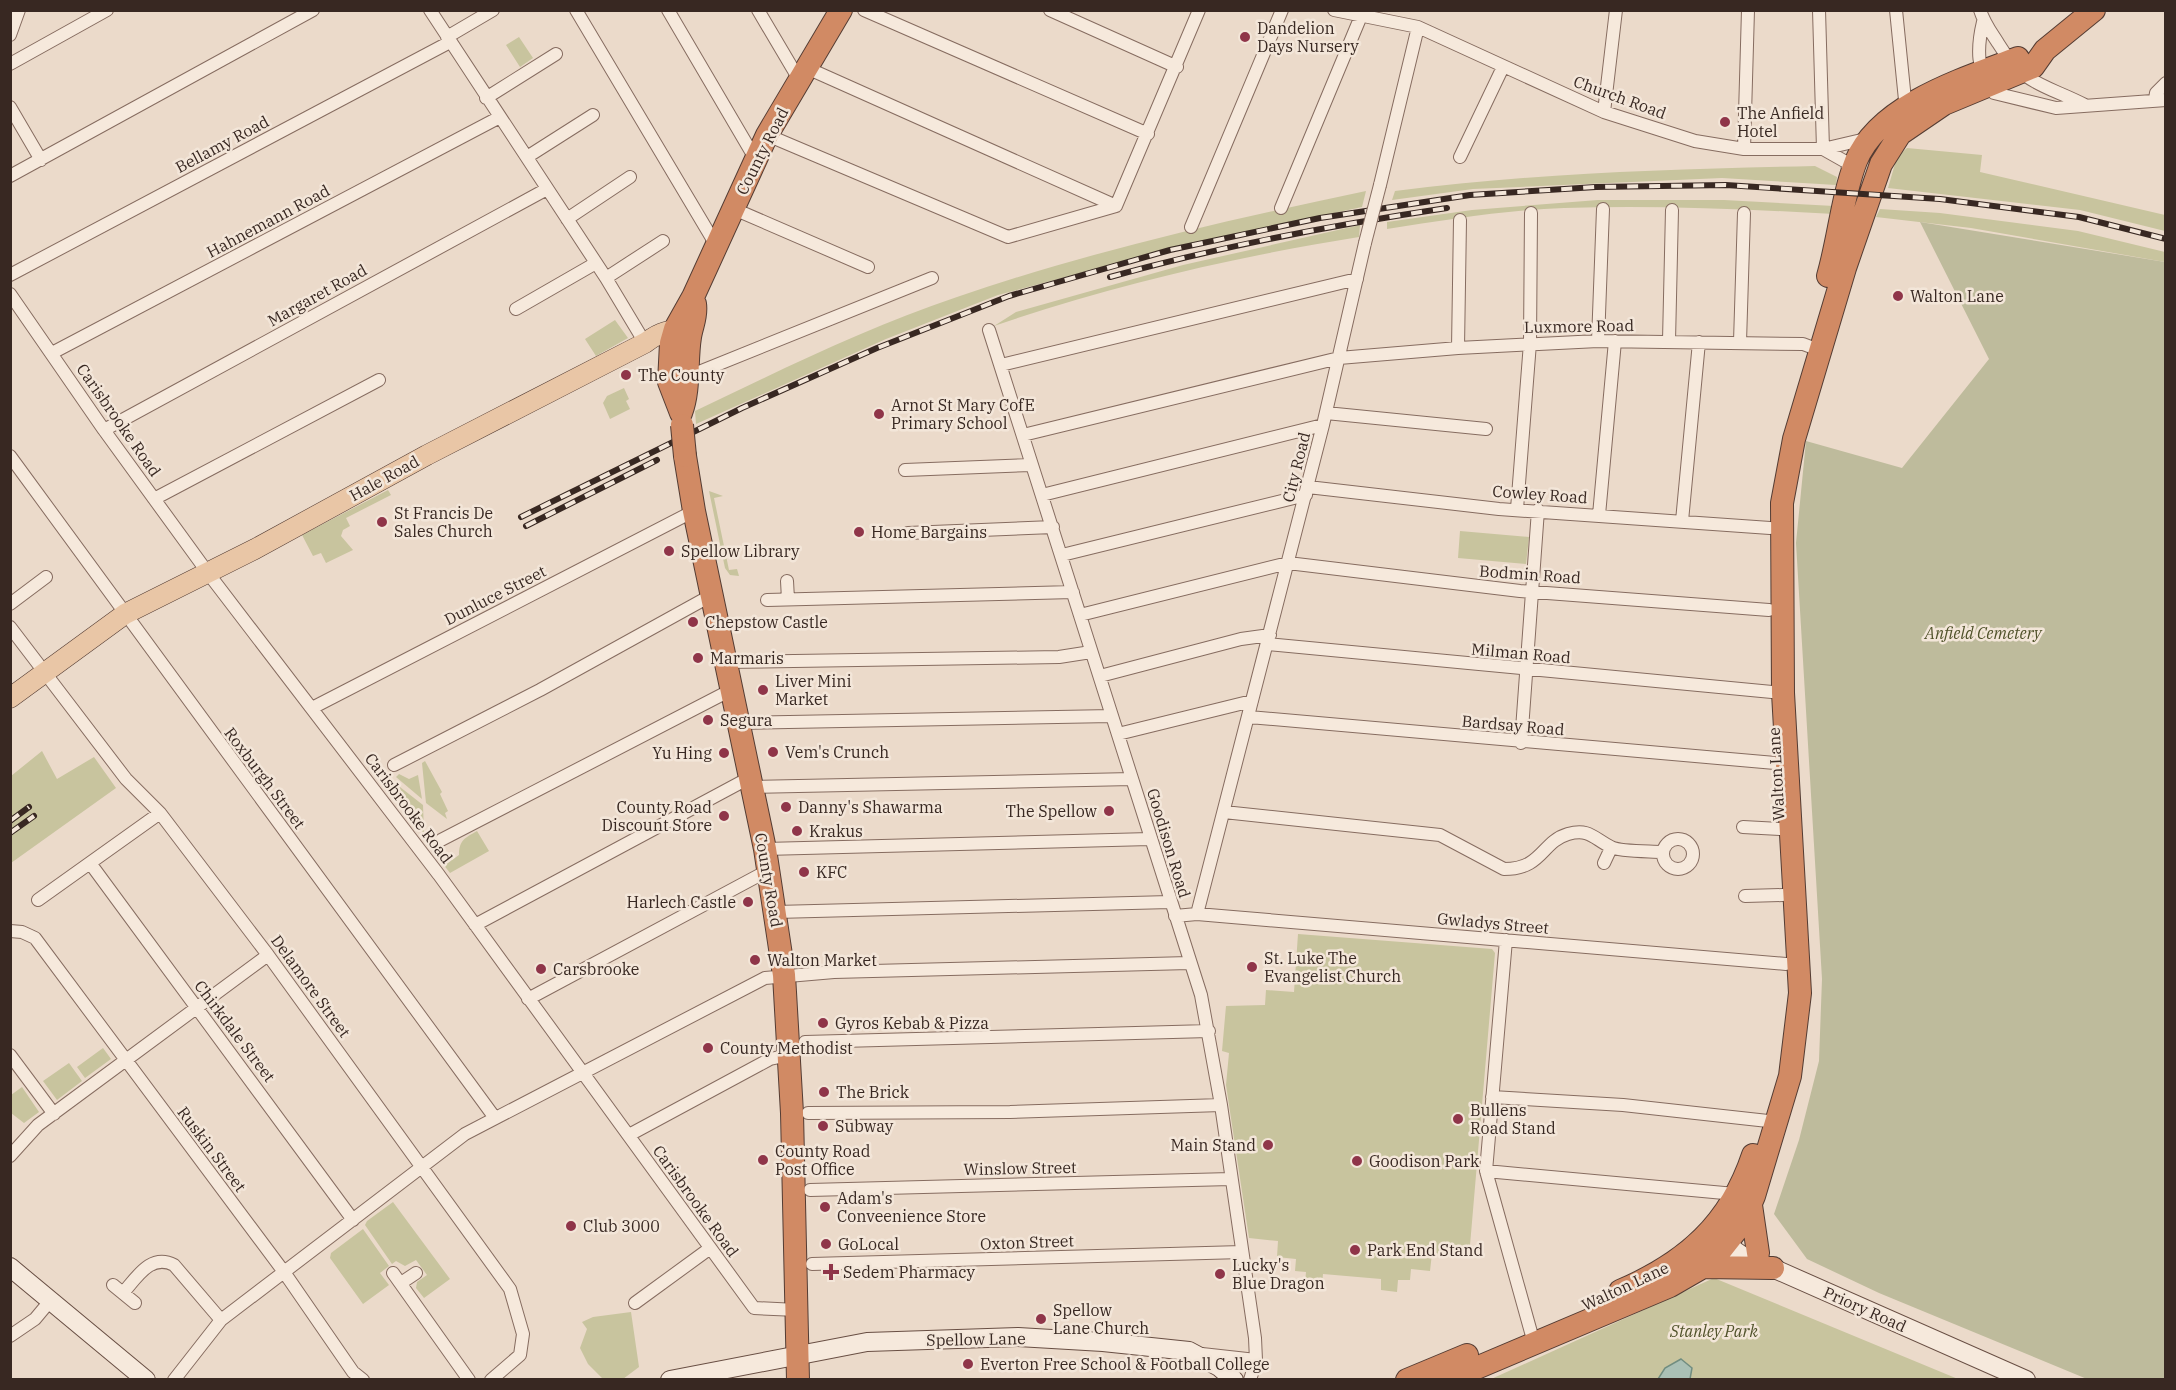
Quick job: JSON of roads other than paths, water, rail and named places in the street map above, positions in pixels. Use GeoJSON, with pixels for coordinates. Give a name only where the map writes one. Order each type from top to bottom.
{"type":"FeatureCollection","features":[{"type":"Feature","properties":{"kind":"highway","name":"County Road"},"geometry":{"type":"LineString","coordinates":[[798,1380],[797,1048],[767,860],[694,511],[681,419],[669,382],[679,336],[716,245],[767,135],[841,10]]}},
{"type":"Feature","properties":{"kind":"highway","name":"Walton Lane"},"geometry":{"type":"LineString","coordinates":[[1771,1120],[1783,1036],[1786,964],[1772,692],[1770,528],[1773,473],[1813,348],[1877,173],[1889,147],[1917,120],[1985,79],[2015,68],[2033,67],[2045,51],[2094,10]]}},
{"type":"Feature","properties":{"kind":"highway","name":"Walton Lane"},"geometry":{"type":"LineString","coordinates":[[1407,1380],[1670,1286],[1703,1267],[1743,1199],[1771,1120],[1790,1076],[1800,993],[1793,834],[1783,693],[1782,503],[1813,348],[1851,175],[1857,158],[1886,122],[1908,107],[1954,82],[1985,79]]}},
{"type":"Feature","properties":{"kind":"highway","name":"County Road"},"geometry":{"type":"LineString","coordinates":[[679,336],[686,374],[686,399],[681,419]]}},
{"type":"Feature","properties":{"kind":"highway"},"geometry":{"type":"LineString","coordinates":[[1703,1267],[1766,1263],[1743,1199]]}},
{"type":"Feature","properties":{"kind":"highway","name":"Walton Lane"},"geometry":{"type":"LineString","coordinates":[[1448,1380],[1661,1271],[1724,1231]]}},
{"type":"Feature","properties":{"kind":"main road","name":"Hale Road"},"geometry":{"type":"LineString","coordinates":[[10,698],[125,614],[208,573],[446,445],[645,343],[679,336]]}},
{"type":"Feature","properties":{"kind":"street"},"geometry":{"type":"LineString","coordinates":[[10,35],[19,10]]}},
{"type":"Feature","properties":{"kind":"street"},"geometry":{"type":"LineString","coordinates":[[10,64],[107,10]]}},
{"type":"Feature","properties":{"kind":"street"},"geometry":{"type":"LineString","coordinates":[[430,10],[606,278],[645,343]]}},
{"type":"Feature","properties":{"kind":"street","name":"Bellamy Road"},"geometry":{"type":"LineString","coordinates":[[10,275],[448,40],[493,10]]}},
{"type":"Feature","properties":{"kind":"street"},"geometry":{"type":"LineString","coordinates":[[576,10],[716,245]]}},
{"type":"Feature","properties":{"kind":"street"},"geometry":{"type":"LineString","coordinates":[[668,10],[756,160]]}},
{"type":"Feature","properties":{"kind":"street"},"geometry":{"type":"LineString","coordinates":[[758,10],[804,75],[1116,206]]}},
{"type":"Feature","properties":{"kind":"street"},"geometry":{"type":"LineString","coordinates":[[864,10],[1148,134]]}},
{"type":"Feature","properties":{"kind":"street"},"geometry":{"type":"LineString","coordinates":[[1050,10],[1177,67]]}},
{"type":"Feature","properties":{"kind":"street"},"geometry":{"type":"LineString","coordinates":[[1116,206],[1177,67],[1199,10]]}},
{"type":"Feature","properties":{"kind":"street"},"geometry":{"type":"LineString","coordinates":[[1191,227],[1282,10]]}},
{"type":"Feature","properties":{"kind":"street","name":"Church Road"},"geometry":{"type":"LineString","coordinates":[[1334,10],[1418,27],[1503,68],[1604,111],[1695,141],[1744,149],[1823,149],[1871,138]]}},
{"type":"Feature","properties":{"kind":"street"},"geometry":{"type":"LineString","coordinates":[[1604,111],[1616,10]]}},
{"type":"Feature","properties":{"kind":"street"},"geometry":{"type":"LineString","coordinates":[[1744,149],[1748,10]]}},
{"type":"Feature","properties":{"kind":"street"},"geometry":{"type":"LineString","coordinates":[[1819,10],[1823,149],[1846,162],[1851,175]]}},
{"type":"Feature","properties":{"kind":"street"},"geometry":{"type":"LineString","coordinates":[[1896,10],[1904,91],[1908,107]]}},
{"type":"Feature","properties":{"kind":"street"},"geometry":{"type":"LineString","coordinates":[[10,176],[309,11]]}},
{"type":"Feature","properties":{"kind":"street"},"geometry":{"type":"LineString","coordinates":[[1281,207],[1361,16]]}},
{"type":"Feature","properties":{"kind":"street"},"geometry":{"type":"LineString","coordinates":[[1982,16],[2015,68],[2085,105]]}},
{"type":"Feature","properties":{"kind":"street"},"geometry":{"type":"LineString","coordinates":[[1982,16],[1977,45],[1985,79],[1994,93],[2056,108],[2160,99],[2156,93],[2166,83]]}},
{"type":"Feature","properties":{"kind":"street","name":"City Road"},"geometry":{"type":"LineString","coordinates":[[1197,914],[1325,419],[1418,27]]}},
{"type":"Feature","properties":{"kind":"street"},"geometry":{"type":"LineString","coordinates":[[486,98],[556,54]]}},
{"type":"Feature","properties":{"kind":"street"},"geometry":{"type":"LineString","coordinates":[[1460,158],[1503,68]]}},
{"type":"Feature","properties":{"kind":"street"},"geometry":{"type":"LineString","coordinates":[[10,107],[41,160]]}},
{"type":"Feature","properties":{"kind":"street"},"geometry":{"type":"LineString","coordinates":[[527,157],[593,115]]}},
{"type":"Feature","properties":{"kind":"street","name":"Hahnemann Road"},"geometry":{"type":"LineString","coordinates":[[52,353],[500,117]]}},
{"type":"Feature","properties":{"kind":"street"},"geometry":{"type":"LineString","coordinates":[[767,135],[1008,237],[1116,206]]}},
{"type":"Feature","properties":{"kind":"street"},"geometry":{"type":"LineString","coordinates":[[567,219],[630,177]]}},
{"type":"Feature","properties":{"kind":"street","name":"Margaret Road"},"geometry":{"type":"LineString","coordinates":[[104,430],[547,189]]}},
{"type":"Feature","properties":{"kind":"street"},"geometry":{"type":"LineString","coordinates":[[1598,341],[1603,208]]}},
{"type":"Feature","properties":{"kind":"street"},"geometry":{"type":"LineString","coordinates":[[734,209],[868,267]]}},
{"type":"Feature","properties":{"kind":"street"},"geometry":{"type":"LineString","coordinates":[[1669,341],[1672,210]]}},
{"type":"Feature","properties":{"kind":"street"},"geometry":{"type":"LineString","coordinates":[[1517,509],[1530,344],[1531,213]]}},
{"type":"Feature","properties":{"kind":"street"},"geometry":{"type":"LineString","coordinates":[[1740,342],[1744,213]]}},
{"type":"Feature","properties":{"kind":"street"},"geometry":{"type":"LineString","coordinates":[[1458,348],[1460,220]]}},
{"type":"Feature","properties":{"kind":"street"},"geometry":{"type":"LineString","coordinates":[[606,278],[663,241]]}},
{"type":"Feature","properties":{"kind":"street"},"geometry":{"type":"LineString","coordinates":[[516,309],[596,263]]}},
{"type":"Feature","properties":{"kind":"street"},"geometry":{"type":"LineString","coordinates":[[686,374],[694,374],[932,278]]}},
{"type":"Feature","properties":{"kind":"street"},"geometry":{"type":"LineString","coordinates":[[1000,364],[1357,279]]}},
{"type":"Feature","properties":{"kind":"street","name":"Carisbrooke Road"},"geometry":{"type":"LineString","coordinates":[[10,294],[104,430],[208,573],[475,925],[754,1308],[797,1310]]}},
{"type":"Feature","properties":{"kind":"street","name":"Goodison Road"},"geometry":{"type":"LineString","coordinates":[[988,330],[1062,555],[1090,652],[1100,676],[1193,976],[1201,995],[1221,1105],[1256,1360],[1250,1380]]}},
{"type":"Feature","properties":{"kind":"street","name":"Luxmore Road"},"geometry":{"type":"LineString","coordinates":[[1023,435],[1339,358],[1458,348],[1598,341],[1740,342],[1813,348]]}},
{"type":"Feature","properties":{"kind":"street"},"geometry":{"type":"LineString","coordinates":[[1599,515],[1615,341]]}},
{"type":"Feature","properties":{"kind":"street"},"geometry":{"type":"LineString","coordinates":[[1682,521],[1700,342]]}},
{"type":"Feature","properties":{"kind":"street"},"geometry":{"type":"LineString","coordinates":[[154,499],[379,381]]}},
{"type":"Feature","properties":{"kind":"street"},"geometry":{"type":"LineString","coordinates":[[1042,495],[1325,419],[1486,429]]}},
{"type":"Feature","properties":{"kind":"street","name":"Roxburgh Street"},"geometry":{"type":"LineString","coordinates":[[10,456],[495,1118]]}},
{"type":"Feature","properties":{"kind":"street"},"geometry":{"type":"LineString","coordinates":[[904,470],[1031,465]]}},
{"type":"Feature","properties":{"kind":"street","name":"Cowley Road"},"geometry":{"type":"LineString","coordinates":[[1062,555],[1307,491],[1770,528]]}},
{"type":"Feature","properties":{"kind":"street"},"geometry":{"type":"LineString","coordinates":[[1521,742],[1534,590],[1538,510]]}},
{"type":"Feature","properties":{"kind":"street","name":"Dunluce Street"},"geometry":{"type":"LineString","coordinates":[[312,708],[694,511]]}},
{"type":"Feature","properties":{"kind":"street"},"geometry":{"type":"LineString","coordinates":[[908,533],[1053,527]]}},
{"type":"Feature","properties":{"kind":"street"},"geometry":{"type":"LineString","coordinates":[[1080,615],[1288,563]]}},
{"type":"Feature","properties":{"kind":"street","name":"Bodmin Road"},"geometry":{"type":"LineString","coordinates":[[1288,563],[1468,585],[1770,610]]}},
{"type":"Feature","properties":{"kind":"street"},"geometry":{"type":"LineString","coordinates":[[10,604],[46,577]]}},
{"type":"Feature","properties":{"kind":"street"},"geometry":{"type":"LineString","coordinates":[[787,581],[788,599]]}},
{"type":"Feature","properties":{"kind":"street"},"geometry":{"type":"LineString","coordinates":[[767,600],[1073,592]]}},
{"type":"Feature","properties":{"kind":"street"},"geometry":{"type":"LineString","coordinates":[[394,765],[540,690],[712,595]]}},
{"type":"Feature","properties":{"kind":"street","name":"Delamore Street"},"geometry":{"type":"LineString","coordinates":[[10,627],[126,779],[160,813],[268,955],[510,1289],[518,1312],[522,1334],[520,1355],[491,1380]]}},
{"type":"Feature","properties":{"kind":"street","name":"Milman Road"},"geometry":{"type":"LineString","coordinates":[[1100,676],[1241,639],[1269,640],[1528,670],[1772,692]]}},
{"type":"Feature","properties":{"kind":"street"},"geometry":{"type":"LineString","coordinates":[[725,662],[1059,657],[1090,652]]}},
{"type":"Feature","properties":{"kind":"street"},"geometry":{"type":"LineString","coordinates":[[441,840],[731,690]]}},
{"type":"Feature","properties":{"kind":"street"},"geometry":{"type":"LineString","coordinates":[[1118,734],[1252,701]]}},
{"type":"Feature","properties":{"kind":"street"},"geometry":{"type":"LineString","coordinates":[[738,723],[1112,716]]}},
{"type":"Feature","properties":{"kind":"street","name":"Bardsay Road"},"geometry":{"type":"LineString","coordinates":[[1249,717],[1775,763]]}},
{"type":"Feature","properties":{"kind":"street"},"geometry":{"type":"LineString","coordinates":[[475,925],[750,782],[1132,779]]}},
{"type":"Feature","properties":{"kind":"street"},"geometry":{"type":"LineString","coordinates":[[1224,812],[1440,835],[1496,867],[1515,869],[1534,862],[1559,837],[1569,834],[1591,834],[1611,848],[1662,852]]}},
{"type":"Feature","properties":{"kind":"street"},"geometry":{"type":"LineString","coordinates":[[38,900],[160,813]]}},
{"type":"Feature","properties":{"kind":"street"},"geometry":{"type":"LineString","coordinates":[[1743,827],[1780,829]]}},
{"type":"Feature","properties":{"kind":"street"},"geometry":{"type":"LineString","coordinates":[[528,999],[767,860],[1150,839]]}},
{"type":"Feature","properties":{"kind":"street"},"geometry":{"type":"LineString","coordinates":[[1604,863],[1611,848]]}},
{"type":"Feature","properties":{"kind":"street","name":"Chirkdale Street"},"geometry":{"type":"LineString","coordinates":[[90,863],[353,1220]]}},
{"type":"Feature","properties":{"kind":"street"},"geometry":{"type":"LineString","coordinates":[[1745,896],[1783,896]]}},
{"type":"Feature","properties":{"kind":"street"},"geometry":{"type":"LineString","coordinates":[[776,912],[1170,902]]}},
{"type":"Feature","properties":{"kind":"street","name":"Gwladys Street"},"geometry":{"type":"LineString","coordinates":[[1175,916],[1197,914],[1786,964]]}},
{"type":"Feature","properties":{"kind":"street","name":"Ruskin Street"},"geometry":{"type":"LineString","coordinates":[[10,931],[22,932],[35,938],[284,1272],[352,1372],[363,1380]]}},
{"type":"Feature","properties":{"kind":"street"},"geometry":{"type":"LineString","coordinates":[[1506,940],[1486,1171],[1532,1337]]}},
{"type":"Feature","properties":{"kind":"street"},"geometry":{"type":"LineString","coordinates":[[10,1156],[38,1125],[268,955]]}},
{"type":"Feature","properties":{"kind":"street"},"geometry":{"type":"LineString","coordinates":[[174,1380],[221,1320],[465,1134],[757,982],[784,975],[1189,963]]}},
{"type":"Feature","properties":{"kind":"street"},"geometry":{"type":"LineString","coordinates":[[629,1135],[770,1059],[797,1048],[1209,1031]]}},
{"type":"Feature","properties":{"kind":"street"},"geometry":{"type":"LineString","coordinates":[[10,1055],[54,1114]]}},
{"type":"Feature","properties":{"kind":"street"},"geometry":{"type":"LineString","coordinates":[[1492,1097],[1623,1105],[1771,1120]]}},
{"type":"Feature","properties":{"kind":"street"},"geometry":{"type":"LineString","coordinates":[[808,1113],[1010,1112],[1221,1105]]}},
{"type":"Feature","properties":{"kind":"street"},"geometry":{"type":"LineString","coordinates":[[1486,1171],[1743,1199]]}},
{"type":"Feature","properties":{"kind":"street","name":"Winslow Street"},"geometry":{"type":"LineString","coordinates":[[810,1190],[1231,1179]]}},
{"type":"Feature","properties":{"kind":"street","name":"Priory Road"},"geometry":{"type":"LineString","coordinates":[[1724,1231],[1766,1263],[2026,1380]]}},
{"type":"Feature","properties":{"kind":"street"},"geometry":{"type":"LineString","coordinates":[[635,1303],[709,1249]]}},
{"type":"Feature","properties":{"kind":"street","name":"Oxton Street"},"geometry":{"type":"LineString","coordinates":[[812,1264],[1242,1252]]}},
{"type":"Feature","properties":{"kind":"street"},"geometry":{"type":"LineString","coordinates":[[123,1293],[149,1265],[157,1260],[166,1261],[174,1265],[221,1320]]}},
{"type":"Feature","properties":{"kind":"street"},"geometry":{"type":"LineString","coordinates":[[10,1267],[146,1380]]}},
{"type":"Feature","properties":{"kind":"street"},"geometry":{"type":"LineString","coordinates":[[393,1273],[469,1380]]}},
{"type":"Feature","properties":{"kind":"street"},"geometry":{"type":"LineString","coordinates":[[401,1283],[416,1273]]}},
{"type":"Feature","properties":{"kind":"street"},"geometry":{"type":"LineString","coordinates":[[113,1285],[135,1303]]}},
{"type":"Feature","properties":{"kind":"street"},"geometry":{"type":"LineString","coordinates":[[10,1336],[35,1319],[50,1301]]}},
{"type":"Feature","properties":{"kind":"street","name":"Spellow Lane"},"geometry":{"type":"LineString","coordinates":[[670,1380],[867,1342],[1018,1337],[1102,1342],[1256,1360]]}},
{"type":"Feature","properties":{"kind":"street","name":"Spellow Lane"},"geometry":{"type":"LineString","coordinates":[[1189,1352],[1219,1367],[1233,1380]]}},
{"type":"Feature","properties":{"kind":"railway"},"geometry":{"type":"LineString","coordinates":[[521,517],[742,408],[877,348],[1009,296],[1170,250],[1320,218],[1470,195],[1596,187],[1726,185],[1940,199],[2079,217],[2166,239]]}},
{"type":"Feature","properties":{"kind":"railway"},"geometry":{"type":"LineString","coordinates":[[1110,277],[1277,237],[1447,208]]}},
{"type":"Feature","properties":{"kind":"railway"},"geometry":{"type":"LineString","coordinates":[[526,526],[657,460]]}},
{"type":"Feature","properties":{"kind":"railway"},"geometry":{"type":"LineString","coordinates":[[10,821],[29,807]]}},
{"type":"Feature","properties":{"kind":"railway"},"geometry":{"type":"LineString","coordinates":[[10,833],[34,816]]}},
{"type":"Feature","properties":{"kind":"place","name":"Dandelion Days Nursery"},"geometry":{"type":"Point","coordinates":[1245,37]}},
{"type":"Feature","properties":{"kind":"place","name":"The Anfield Hotel"},"geometry":{"type":"Point","coordinates":[1725,122]}},
{"type":"Feature","properties":{"kind":"place","name":"Walton Lane"},"geometry":{"type":"Point","coordinates":[1898,296]}},
{"type":"Feature","properties":{"kind":"place","name":"The County"},"geometry":{"type":"Point","coordinates":[626,375]}},
{"type":"Feature","properties":{"kind":"place","name":"Arnot St Mary CofE Primary School"},"geometry":{"type":"Point","coordinates":[879,414]}},
{"type":"Feature","properties":{"kind":"place","name":"St Francis De Sales Church"},"geometry":{"type":"Point","coordinates":[382,522]}},
{"type":"Feature","properties":{"kind":"place","name":"Home Bargains"},"geometry":{"type":"Point","coordinates":[859,532]}},
{"type":"Feature","properties":{"kind":"place","name":"Spellow Library"},"geometry":{"type":"Point","coordinates":[669,551]}},
{"type":"Feature","properties":{"kind":"place","name":"Chepstow Castle"},"geometry":{"type":"Point","coordinates":[693,622]}},
{"type":"Feature","properties":{"kind":"place","name":"Marmaris"},"geometry":{"type":"Point","coordinates":[698,658]}},
{"type":"Feature","properties":{"kind":"place","name":"Liver Mini Market"},"geometry":{"type":"Point","coordinates":[763,690]}},
{"type":"Feature","properties":{"kind":"place","name":"Segura"},"geometry":{"type":"Point","coordinates":[708,720]}},
{"type":"Feature","properties":{"kind":"place","name":"Vem's Crunch"},"geometry":{"type":"Point","coordinates":[773,752]}},
{"type":"Feature","properties":{"kind":"place","name":"Yu Hing"},"geometry":{"type":"Point","coordinates":[724,753]}},
{"type":"Feature","properties":{"kind":"place","name":"Danny's Shawarma"},"geometry":{"type":"Point","coordinates":[786,807]}},
{"type":"Feature","properties":{"kind":"place","name":"The Spellow"},"geometry":{"type":"Point","coordinates":[1109,811]}},
{"type":"Feature","properties":{"kind":"place","name":"County Road Discount Store"},"geometry":{"type":"Point","coordinates":[724,816]}},
{"type":"Feature","properties":{"kind":"place","name":"Krakus"},"geometry":{"type":"Point","coordinates":[797,831]}},
{"type":"Feature","properties":{"kind":"place","name":"KFC"},"geometry":{"type":"Point","coordinates":[804,872]}},
{"type":"Feature","properties":{"kind":"place","name":"Harlech Castle"},"geometry":{"type":"Point","coordinates":[748,902]}},
{"type":"Feature","properties":{"kind":"place","name":"Walton Market"},"geometry":{"type":"Point","coordinates":[755,960]}},
{"type":"Feature","properties":{"kind":"place","name":"St. Luke The Evangelist Church"},"geometry":{"type":"Point","coordinates":[1252,967]}},
{"type":"Feature","properties":{"kind":"place","name":"Carsbrooke"},"geometry":{"type":"Point","coordinates":[541,969]}},
{"type":"Feature","properties":{"kind":"place","name":"Gyros Kebab & Pizza"},"geometry":{"type":"Point","coordinates":[823,1023]}},
{"type":"Feature","properties":{"kind":"place","name":"County Methodist"},"geometry":{"type":"Point","coordinates":[708,1048]}},
{"type":"Feature","properties":{"kind":"place","name":"The Brick"},"geometry":{"type":"Point","coordinates":[824,1092]}},
{"type":"Feature","properties":{"kind":"place","name":"Bullens Road Stand"},"geometry":{"type":"Point","coordinates":[1458,1119]}},
{"type":"Feature","properties":{"kind":"place","name":"Subway"},"geometry":{"type":"Point","coordinates":[823,1126]}},
{"type":"Feature","properties":{"kind":"place","name":"Main Stand"},"geometry":{"type":"Point","coordinates":[1268,1145]}},
{"type":"Feature","properties":{"kind":"place","name":"County Road Post Office"},"geometry":{"type":"Point","coordinates":[763,1160]}},
{"type":"Feature","properties":{"kind":"place","name":"Goodison Park"},"geometry":{"type":"Point","coordinates":[1357,1161]}},
{"type":"Feature","properties":{"kind":"place","name":"Adam's Conveenience Store"},"geometry":{"type":"Point","coordinates":[825,1207]}},
{"type":"Feature","properties":{"kind":"place","name":"Club 3000"},"geometry":{"type":"Point","coordinates":[571,1226]}},
{"type":"Feature","properties":{"kind":"place","name":"GoLocal"},"geometry":{"type":"Point","coordinates":[826,1244]}},
{"type":"Feature","properties":{"kind":"place","name":"Park End Stand"},"geometry":{"type":"Point","coordinates":[1355,1250]}},
{"type":"Feature","properties":{"kind":"place","name":"Sedem Pharmacy"},"geometry":{"type":"Point","coordinates":[831,1272]}},
{"type":"Feature","properties":{"kind":"place","name":"Lucky's Blue Dragon"},"geometry":{"type":"Point","coordinates":[1220,1274]}},
{"type":"Feature","properties":{"kind":"place","name":"Spellow Lane Church"},"geometry":{"type":"Point","coordinates":[1041,1319]}},
{"type":"Feature","properties":{"kind":"place","name":"Everton Free School & Football College"},"geometry":{"type":"Point","coordinates":[968,1364]}},
{"type":"Feature","properties":{"kind":"park label","name":"Anfield Cemetery"},"geometry":{"type":"Point","coordinates":[1983,633]}},
{"type":"Feature","properties":{"kind":"park label","name":"Stanley Park"},"geometry":{"type":"Point","coordinates":[1714,1331]}}]}
